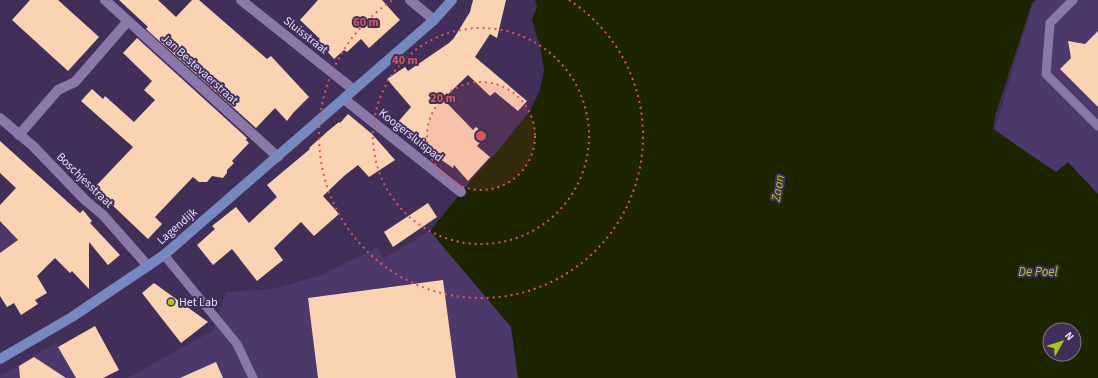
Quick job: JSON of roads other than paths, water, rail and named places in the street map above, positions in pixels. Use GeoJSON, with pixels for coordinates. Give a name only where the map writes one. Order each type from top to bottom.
{"type":"FeatureCollection","features":[{"type":"Feature","properties":{"kind":"street","name":"Jan Bestevaerstraat"},"geometry":{"type":"LineString","coordinates":[[105,0],[278,157]]}},
{"type":"Feature","properties":{"kind":"street","name":"Sluisstraat"},"geometry":{"type":"LineString","coordinates":[[241,0],[354,90]]}},
{"type":"Feature","properties":{"kind":"street"},"geometry":{"type":"LineString","coordinates":[[410,0],[434,20]]}},
{"type":"Feature","properties":{"kind":"street","name":"Lagendijk"},"geometry":{"type":"LineString","coordinates":[[0,359],[72,317],[164,255],[434,20],[452,0]]}},
{"type":"Feature","properties":{"kind":"street"},"geometry":{"type":"LineString","coordinates":[[19,134],[58,90],[76,82],[128,21]]}},
{"type":"Feature","properties":{"kind":"street","name":"Koogersluispad"},"geometry":{"type":"LineString","coordinates":[[344,99],[461,192]]}},
{"type":"Feature","properties":{"kind":"street","name":"Boschjesstraat"},"geometry":{"type":"LineString","coordinates":[[0,118],[33,146],[85,200],[103,215],[148,266]]}},
{"type":"Feature","properties":{"kind":"lane"},"geometry":{"type":"LineString","coordinates":[[1073,0],[1050,23],[1046,74],[1098,126]]}},
{"type":"Feature","properties":{"kind":"lane"},"geometry":{"type":"LineString","coordinates":[[164,255],[237,344],[253,378]]}},
{"type":"Feature","properties":{"kind":"water"},"geometry":{"type":"Polygon","coordinates":[[[535,0],[1036,0],[1032,3],[996,113],[993,129],[1056,172],[1068,162],[1098,194],[1098,378],[518,378],[511,327],[430,231],[530,111],[540,90],[544,70],[541,50],[532,20],[537,6],[535,0]]]}},
{"type":"Feature","properties":{"kind":"place","name":"Het Lab"},"geometry":{"type":"Point","coordinates":[171,302]}},
{"type":"Feature","properties":{"kind":"water label","name":"Zaan"},"geometry":{"type":"Point","coordinates":[777,188]}},
{"type":"Feature","properties":{"kind":"water label","name":"De Poel"},"geometry":{"type":"Point","coordinates":[1038,271]}}]}
